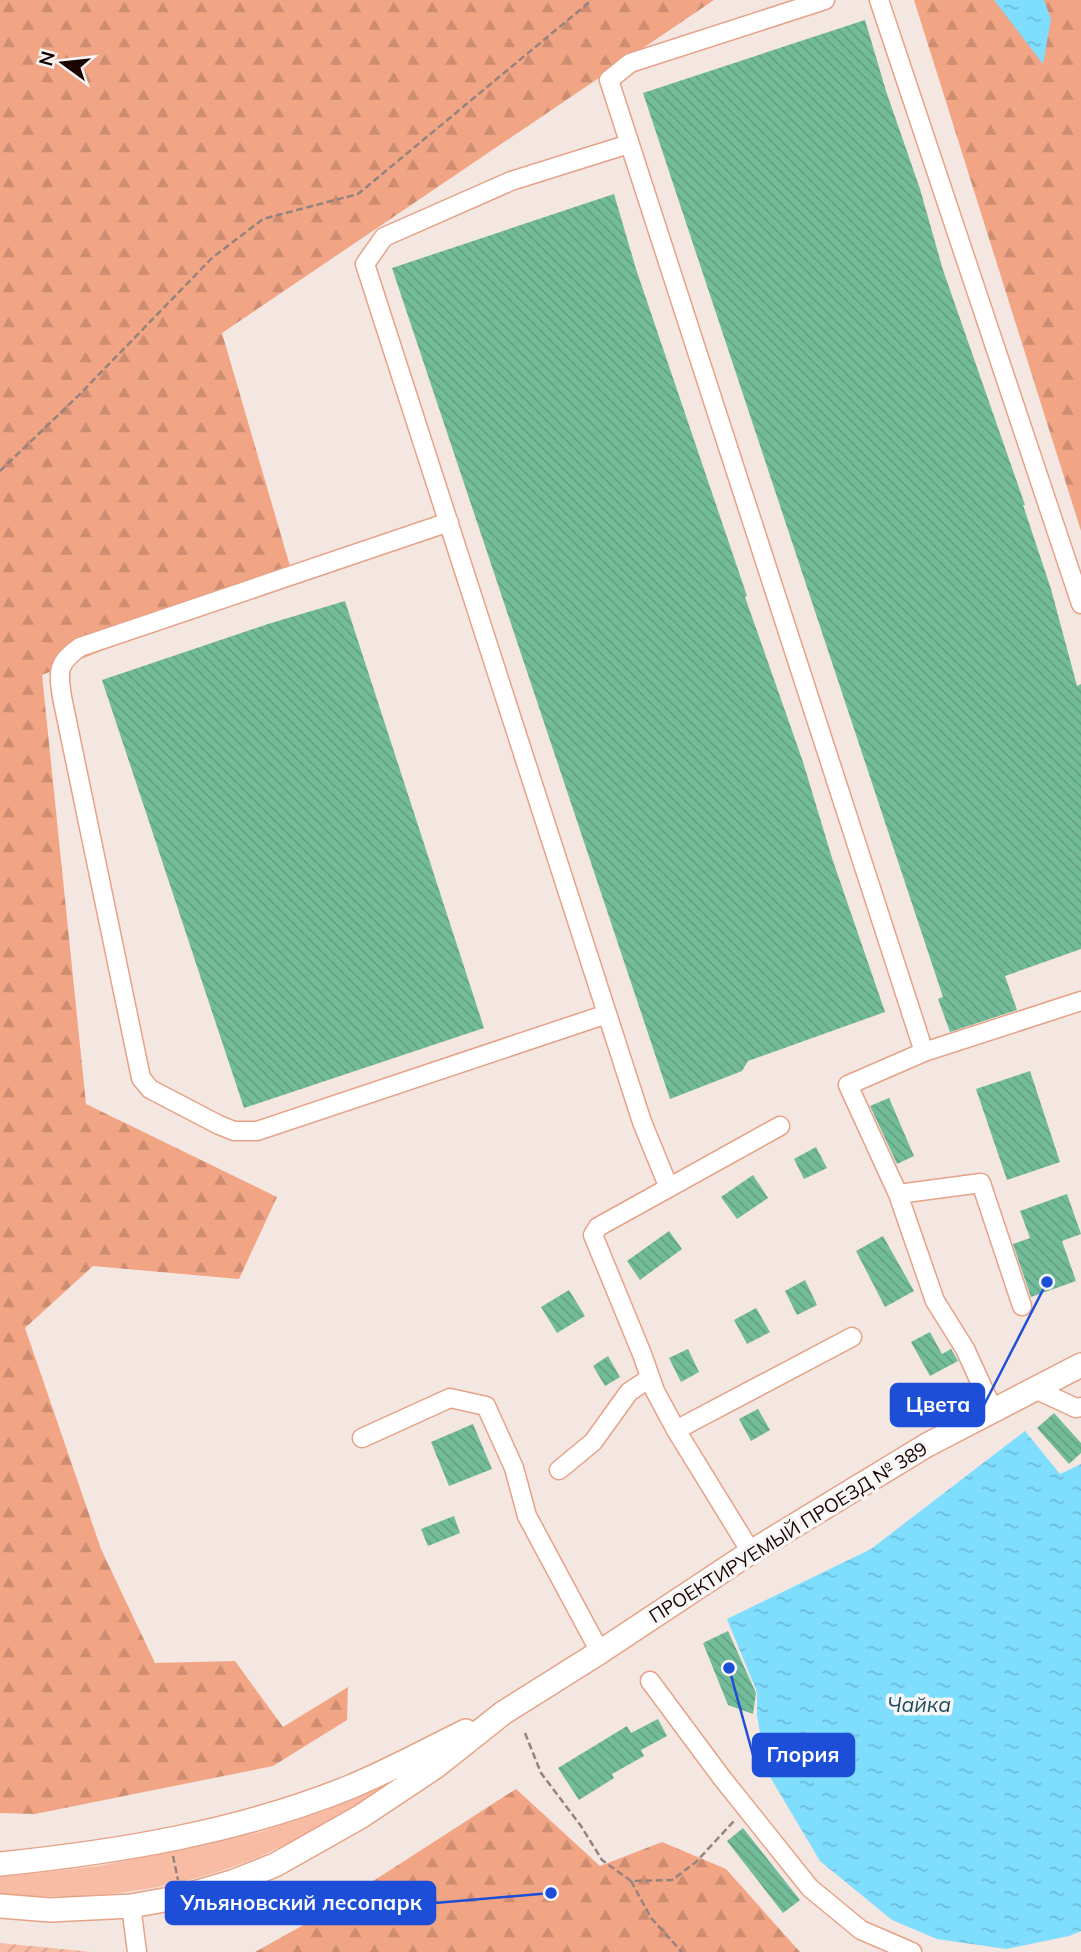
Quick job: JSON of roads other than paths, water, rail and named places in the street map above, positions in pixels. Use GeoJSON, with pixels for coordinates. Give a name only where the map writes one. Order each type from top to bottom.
{"type":"FeatureCollection","features":[{"type":"Feature","properties":{"kind":"main road","name":"ПРОЕКТИРУЕМЫЙ ПРОЕЗД № 389"},"geometry":{"type":"LineString","coordinates":[[0,1906],[50,1910],[131,1906],[181,1897],[232,1882],[275,1865],[360,1817],[435,1767],[503,1713],[751,1552],[927,1445],[1081,1365]]}},
{"type":"Feature","properties":{"kind":"main road","name":"ПРОЕКТИРУЕМЫЙ ПРОЕЗД № 389"},"geometry":{"type":"LineString","coordinates":[[0,1864],[59,1858],[233,1826],[351,1786],[503,1713]]}},
{"type":"Feature","properties":{"kind":"street"},"geometry":{"type":"LineString","coordinates":[[825,0],[630,63],[608,80],[924,1052]]}},
{"type":"Feature","properties":{"kind":"street"},"geometry":{"type":"LineString","coordinates":[[879,0],[1081,604]]}},
{"type":"Feature","properties":{"kind":"street"},"geometry":{"type":"LineString","coordinates":[[629,144],[511,181],[384,237],[365,264],[642,1122],[668,1188]]}},
{"type":"Feature","properties":{"kind":"street"},"geometry":{"type":"LineString","coordinates":[[449,522],[80,647],[65,657],[59,676],[62,697],[141,1078],[150,1089],[219,1125],[234,1130],[257,1130],[607,1014]]}},
{"type":"Feature","properties":{"kind":"street"},"geometry":{"type":"LineString","coordinates":[[993,1410],[965,1349],[935,1301],[898,1194],[848,1085],[924,1052],[1081,1001]]}},
{"type":"Feature","properties":{"kind":"street"},"geometry":{"type":"LineString","coordinates":[[751,1552],[676,1430],[650,1378],[593,1235],[598,1227],[780,1126]]}},
{"type":"Feature","properties":{"kind":"street"},"geometry":{"type":"LineString","coordinates":[[898,1194],[981,1183],[1022,1306]]}},
{"type":"Feature","properties":{"kind":"street"},"geometry":{"type":"LineString","coordinates":[[676,1430],[852,1337]]}},
{"type":"Feature","properties":{"kind":"street"},"geometry":{"type":"LineString","coordinates":[[559,1470],[593,1442],[629,1392],[650,1378]]}},
{"type":"Feature","properties":{"kind":"street"},"geometry":{"type":"LineString","coordinates":[[1035,1389],[1076,1408],[1081,1407]]}},
{"type":"Feature","properties":{"kind":"street"},"geometry":{"type":"LineString","coordinates":[[362,1438],[450,1398],[486,1406],[514,1468],[527,1516],[600,1652]]}},
{"type":"Feature","properties":{"kind":"street"},"geometry":{"type":"LineString","coordinates":[[650,1681],[810,1888],[861,1930],[912,1952]]}},
{"type":"Feature","properties":{"kind":"street"},"geometry":{"type":"LineString","coordinates":[[131,1906],[137,1952]]}},
{"type":"Feature","properties":{"kind":"water"},"geometry":{"type":"Polygon","coordinates":[[[994,0],[1044,0],[1051,19],[1043,64],[994,0]]]}},
{"type":"Feature","properties":{"kind":"water","name":"Чайка"},"geometry":{"type":"Polygon","coordinates":[[[1025,1431],[1060,1474],[1081,1464],[1081,1931],[1006,1949],[937,1939],[892,1920],[820,1861],[766,1770],[757,1715],[757,1692],[727,1619],[871,1549],[1025,1431]]]}},
{"type":"Feature","properties":{"kind":"place","name":"Цвета"},"geometry":{"type":"Point","coordinates":[1047,1282]}},
{"type":"Feature","properties":{"kind":"place","name":"Глория"},"geometry":{"type":"Point","coordinates":[729,1668]}},
{"type":"Feature","properties":{"kind":"place","name":"Ульяновский лесопарк"},"geometry":{"type":"Point","coordinates":[551,1893]}}]}
